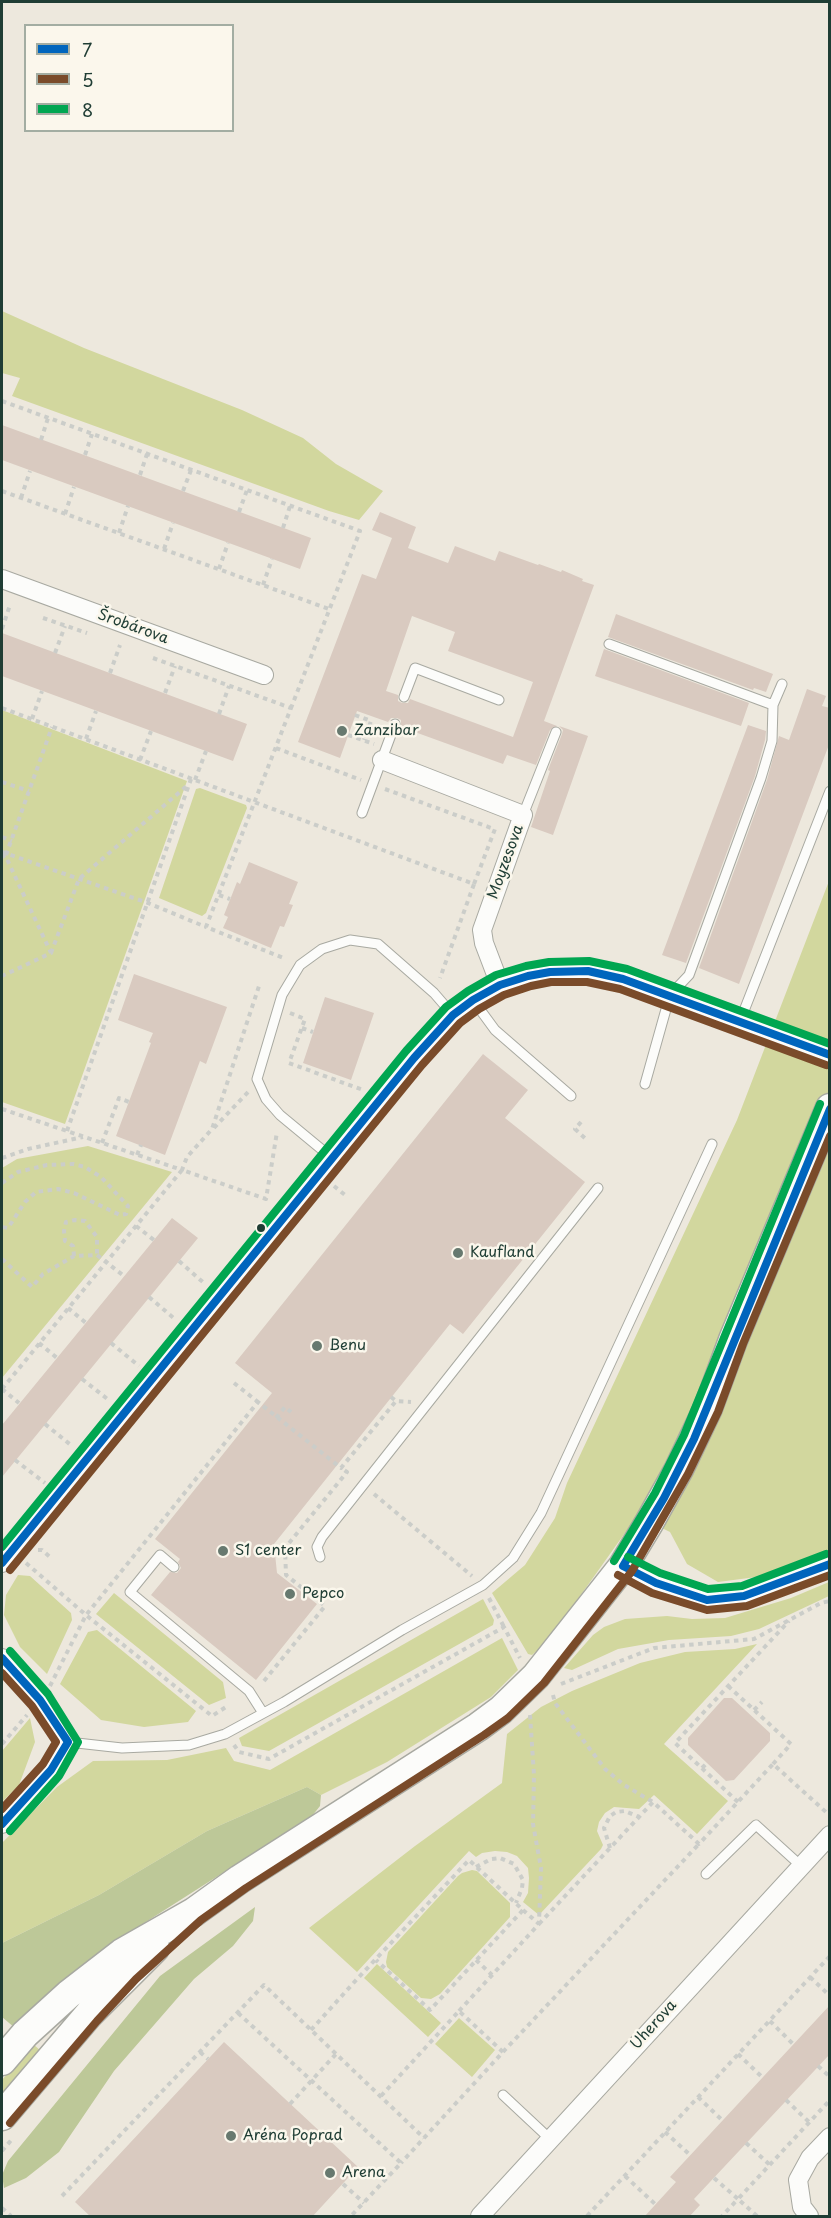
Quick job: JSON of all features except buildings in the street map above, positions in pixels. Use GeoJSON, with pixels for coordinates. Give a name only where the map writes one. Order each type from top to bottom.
{"type":"FeatureCollection","features":[{"type":"Feature","properties":{"kind":"main road"},"geometry":{"type":"LineString","coordinates":[[2,2061],[25,2034],[69,1994],[122,1953],[194,1912],[478,1727],[501,1710],[536,1676],[622,1566],[664,1498],[694,1439],[830,1108]]}},
{"type":"Feature","properties":{"kind":"main road"},"geometry":{"type":"LineString","coordinates":[[9,2125],[89,2014],[129,1972],[194,1912]]}},
{"type":"Feature","properties":{"kind":"street","name":"Šrobárova"},"geometry":{"type":"LineString","coordinates":[[2,579],[264,675]]}},
{"type":"Feature","properties":{"kind":"street","name":"Moyzesova"},"geometry":{"type":"LineString","coordinates":[[384,754],[523,815],[482,930],[484,943],[500,985]]}},
{"type":"Feature","properties":{"kind":"street"},"geometry":{"type":"LineString","coordinates":[[2,1563],[414,1058],[453,1015],[473,1000],[500,985],[528,976],[550,972],[588,972],[623,979],[670,995],[830,1055]]}},
{"type":"Feature","properties":{"kind":"street"},"geometry":{"type":"LineString","coordinates":[[622,1566],[656,1583],[707,1600],[744,1596],[830,1564]]}},
{"type":"Feature","properties":{"kind":"street"},"geometry":{"type":"LineString","coordinates":[[2,1658],[40,1700],[68,1742],[51,1770],[2,1824]]}},
{"type":"Feature","properties":{"kind":"street","name":"Uherova"},"geometry":{"type":"LineString","coordinates":[[480,2217],[800,1865],[830,1835]]}},
{"type":"Feature","properties":{"kind":"street"},"geometry":{"type":"LineString","coordinates":[[809,2217],[802,2207],[798,2180],[810,2158],[830,2136]]}},
{"type":"Feature","properties":{"kind":"lane"},"geometry":{"type":"LineString","coordinates":[[609,644],[773,705]]}},
{"type":"Feature","properties":{"kind":"lane"},"geometry":{"type":"LineString","coordinates":[[404,697],[415,668],[499,700]]}},
{"type":"Feature","properties":{"kind":"lane"},"geometry":{"type":"LineString","coordinates":[[645,1084],[670,995],[689,975],[761,778],[772,741],[773,705],[782,684]]}},
{"type":"Feature","properties":{"kind":"lane"},"geometry":{"type":"LineString","coordinates":[[362,813],[395,724]]}},
{"type":"Feature","properties":{"kind":"lane"},"geometry":{"type":"LineString","coordinates":[[523,815],[556,732]]}},
{"type":"Feature","properties":{"kind":"lane"},"geometry":{"type":"LineString","coordinates":[[740,1021],[830,791]]}},
{"type":"Feature","properties":{"kind":"lane"},"geometry":{"type":"LineString","coordinates":[[332,1158],[280,1115],[266,1099],[257,1079],[282,995],[300,965],[322,949],[350,940],[378,944],[434,993],[453,1015]]}},
{"type":"Feature","properties":{"kind":"lane"},"geometry":{"type":"LineString","coordinates":[[473,1000],[495,1030],[571,1096]]}},
{"type":"Feature","properties":{"kind":"lane"},"geometry":{"type":"LineString","coordinates":[[68,1742],[122,1748],[189,1745],[225,1734],[483,1585],[513,1558],[541,1513],[712,1144]]}},
{"type":"Feature","properties":{"kind":"lane"},"geometry":{"type":"LineString","coordinates":[[320,1557],[317,1547],[322,1537],[598,1188]]}},
{"type":"Feature","properties":{"kind":"lane"},"geometry":{"type":"LineString","coordinates":[[174,1567],[159,1555],[130,1592],[249,1691],[263,1713]]}},
{"type":"Feature","properties":{"kind":"lane"},"geometry":{"type":"LineString","coordinates":[[706,1874],[756,1825],[800,1865]]}},
{"type":"Feature","properties":{"kind":"lane"},"geometry":{"type":"LineString","coordinates":[[503,2095],[550,2139]]}},
{"type":"Feature","properties":{"kind":"path"},"geometry":{"type":"LineString","coordinates":[[2,401],[360,531],[206,927]]}},
{"type":"Feature","properties":{"kind":"path"},"geometry":{"type":"LineString","coordinates":[[41,440],[48,418]]}},
{"type":"Feature","properties":{"kind":"path"},"geometry":{"type":"LineString","coordinates":[[85,455],[92,434]]}},
{"type":"Feature","properties":{"kind":"path"},"geometry":{"type":"LineString","coordinates":[[140,475],[147,454]]}},
{"type":"Feature","properties":{"kind":"path"},"geometry":{"type":"LineString","coordinates":[[183,491],[191,470]]}},
{"type":"Feature","properties":{"kind":"path"},"geometry":{"type":"LineString","coordinates":[[21,498],[30,471]]}},
{"type":"Feature","properties":{"kind":"path"},"geometry":{"type":"LineString","coordinates":[[65,514],[74,487]]}},
{"type":"Feature","properties":{"kind":"path"},"geometry":{"type":"LineString","coordinates":[[239,512],[247,490]]}},
{"type":"Feature","properties":{"kind":"path"},"geometry":{"type":"LineString","coordinates":[[2,491],[329,609]]}},
{"type":"Feature","properties":{"kind":"path"},"geometry":{"type":"LineString","coordinates":[[119,533],[128,506]]}},
{"type":"Feature","properties":{"kind":"path"},"geometry":{"type":"LineString","coordinates":[[283,528],[290,506]]}},
{"type":"Feature","properties":{"kind":"path"},"geometry":{"type":"LineString","coordinates":[[164,549],[173,523]]}},
{"type":"Feature","properties":{"kind":"path"},"geometry":{"type":"LineString","coordinates":[[219,569],[228,543]]}},
{"type":"Feature","properties":{"kind":"path"},"geometry":{"type":"LineString","coordinates":[[264,585],[272,559]]}},
{"type":"Feature","properties":{"kind":"path"},"geometry":{"type":"LineString","coordinates":[[2,602],[10,605],[2,629]]}},
{"type":"Feature","properties":{"kind":"path"},"geometry":{"type":"LineString","coordinates":[[32,613],[98,637]]}},
{"type":"Feature","properties":{"kind":"path"},"geometry":{"type":"LineString","coordinates":[[55,653],[65,626]]}},
{"type":"Feature","properties":{"kind":"path"},"geometry":{"type":"LineString","coordinates":[[110,673],[120,645],[131,649]]}},
{"type":"Feature","properties":{"kind":"path"},"geometry":{"type":"LineString","coordinates":[[153,657],[291,708]]}},
{"type":"Feature","properties":{"kind":"path"},"geometry":{"type":"LineString","coordinates":[[165,693],[175,666]]}},
{"type":"Feature","properties":{"kind":"path"},"geometry":{"type":"LineString","coordinates":[[219,714],[229,686]]}},
{"type":"Feature","properties":{"kind":"path"},"geometry":{"type":"LineString","coordinates":[[32,719],[42,691]]}},
{"type":"Feature","properties":{"kind":"path"},"geometry":{"type":"LineString","coordinates":[[2,708],[192,781],[255,802],[474,884],[434,993]]}},
{"type":"Feature","properties":{"kind":"path"},"geometry":{"type":"LineString","coordinates":[[86,739],[96,711]]}},
{"type":"Feature","properties":{"kind":"path"},"geometry":{"type":"LineString","coordinates":[[355,715],[371,721],[364,740]]}},
{"type":"Feature","properties":{"kind":"path"},"geometry":{"type":"LineString","coordinates":[[4,855],[12,841],[52,727]]}},
{"type":"Feature","properties":{"kind":"path"},"geometry":{"type":"LineString","coordinates":[[140,760],[151,731]]}},
{"type":"Feature","properties":{"kind":"path"},"geometry":{"type":"LineString","coordinates":[[348,735],[364,740],[384,754]]}},
{"type":"Feature","properties":{"kind":"path"},"geometry":{"type":"LineString","coordinates":[[67,1131],[192,781],[206,751]]}},
{"type":"Feature","properties":{"kind":"path"},"geometry":{"type":"LineString","coordinates":[[2,976],[51,953],[79,879],[192,781]]}},
{"type":"Feature","properties":{"kind":"path"},"geometry":{"type":"LineString","coordinates":[[2,782],[29,791]]}},
{"type":"Feature","properties":{"kind":"path"},"geometry":{"type":"LineString","coordinates":[[2,837],[12,841]]}},
{"type":"Feature","properties":{"kind":"path"},"geometry":{"type":"LineString","coordinates":[[4,855],[148,903],[300,965]]}},
{"type":"Feature","properties":{"kind":"path"},"geometry":{"type":"LineString","coordinates":[[4,855],[51,953]]}},
{"type":"Feature","properties":{"kind":"path"},"geometry":{"type":"LineString","coordinates":[[219,895],[230,899]]}},
{"type":"Feature","properties":{"kind":"path"},"geometry":{"type":"LineString","coordinates":[[212,1129],[259,987]]}},
{"type":"Feature","properties":{"kind":"path"},"geometry":{"type":"LineString","coordinates":[[278,1009],[305,1019],[290,1063],[366,1091]]}},
{"type":"Feature","properties":{"kind":"path"},"geometry":{"type":"LineString","coordinates":[[302,1028],[313,1032]]}},
{"type":"Feature","properties":{"kind":"path"},"geometry":{"type":"LineString","coordinates":[[19,1403],[2,1389],[182,1170],[188,1157],[244,1097],[257,1079]]}},
{"type":"Feature","properties":{"kind":"path"},"geometry":{"type":"LineString","coordinates":[[102,1143],[119,1098],[129,1102]]}},
{"type":"Feature","properties":{"kind":"path"},"geometry":{"type":"LineString","coordinates":[[2,1109],[266,1199],[280,1115]]}},
{"type":"Feature","properties":{"kind":"path"},"geometry":{"type":"LineString","coordinates":[[581,1122],[575,1129],[588,1141]]}},
{"type":"Feature","properties":{"kind":"path"},"geometry":{"type":"LineString","coordinates":[[2,1158],[28,1149],[84,1137]]}},
{"type":"Feature","properties":{"kind":"path"},"geometry":{"type":"LineString","coordinates":[[137,1155],[141,1146]]}},
{"type":"Feature","properties":{"kind":"path"},"geometry":{"type":"LineString","coordinates":[[2,1184],[18,1172],[47,1165],[73,1164],[85,1167],[101,1177],[128,1206],[126,1214],[120,1215],[74,1193],[58,1189],[36,1192],[25,1202],[8,1227],[2,1227]]}},
{"type":"Feature","properties":{"kind":"path"},"geometry":{"type":"LineString","coordinates":[[74,1256],[73,1246],[65,1241],[64,1231],[66,1222],[75,1220],[85,1221],[97,1237],[97,1255]]}},
{"type":"Feature","properties":{"kind":"path"},"geometry":{"type":"LineString","coordinates":[[136,1226],[153,1240]]}},
{"type":"Feature","properties":{"kind":"path"},"geometry":{"type":"LineString","coordinates":[[2,1259],[32,1287],[43,1274],[74,1256],[97,1255],[124,1276]]}},
{"type":"Feature","properties":{"kind":"path"},"geometry":{"type":"LineString","coordinates":[[179,1261],[208,1286]]}},
{"type":"Feature","properties":{"kind":"path"},"geometry":{"type":"LineString","coordinates":[[149,1298],[179,1322]]}},
{"type":"Feature","properties":{"kind":"path"},"geometry":{"type":"LineString","coordinates":[[68,1308],[86,1323]]}},
{"type":"Feature","properties":{"kind":"path"},"geometry":{"type":"LineString","coordinates":[[39,1343],[57,1358]]}},
{"type":"Feature","properties":{"kind":"path"},"geometry":{"type":"LineString","coordinates":[[111,1343],[141,1368]]}},
{"type":"Feature","properties":{"kind":"path"},"geometry":{"type":"LineString","coordinates":[[82,1379],[112,1403]]}},
{"type":"Feature","properties":{"kind":"path"},"geometry":{"type":"LineString","coordinates":[[234,1383],[347,1472],[285,1548],[286,1575],[326,1606],[264,1681]]}},
{"type":"Feature","properties":{"kind":"path"},"geometry":{"type":"LineString","coordinates":[[391,1397],[396,1401],[412,1402]]}},
{"type":"Feature","properties":{"kind":"path"},"geometry":{"type":"LineString","coordinates":[[341,1468],[396,1401]]}},
{"type":"Feature","properties":{"kind":"path"},"geometry":{"type":"LineString","coordinates":[[51,1684],[86,1615],[258,1402]]}},
{"type":"Feature","properties":{"kind":"path"},"geometry":{"type":"LineString","coordinates":[[276,1418],[285,1407],[291,1412]]}},
{"type":"Feature","properties":{"kind":"path"},"geometry":{"type":"LineString","coordinates":[[45,1424],[75,1449]]}},
{"type":"Feature","properties":{"kind":"path"},"geometry":{"type":"LineString","coordinates":[[15,1460],[46,1484]]}},
{"type":"Feature","properties":{"kind":"path"},"geometry":{"type":"LineString","coordinates":[[372,1492],[483,1585],[525,1666]]}},
{"type":"Feature","properties":{"kind":"path"},"geometry":{"type":"LineString","coordinates":[[31,1550],[42,1550],[52,1559]]}},
{"type":"Feature","properties":{"kind":"path"},"geometry":{"type":"LineString","coordinates":[[24,1558],[27,1565],[86,1615],[212,1716],[226,1707]]}},
{"type":"Feature","properties":{"kind":"path"},"geometry":{"type":"LineString","coordinates":[[560,1684],[654,1648],[754,1639],[821,1603],[830,1601]]}},
{"type":"Feature","properties":{"kind":"path"},"geometry":{"type":"LineString","coordinates":[[738,1802],[675,1743],[791,1618]]}},
{"type":"Feature","properties":{"kind":"path"},"geometry":{"type":"LineString","coordinates":[[230,1740],[239,1752],[269,1759],[504,1627]]}},
{"type":"Feature","properties":{"kind":"path"},"geometry":{"type":"LineString","coordinates":[[351,2217],[790,1744],[728,1686]]}},
{"type":"Feature","properties":{"kind":"path"},"geometry":{"type":"LineString","coordinates":[[550,1688],[555,1703],[604,1769],[624,1785],[653,1802],[699,1844]]}},
{"type":"Feature","properties":{"kind":"path"},"geometry":{"type":"LineString","coordinates":[[754,1710],[762,1702]]}},
{"type":"Feature","properties":{"kind":"path"},"geometry":{"type":"LineString","coordinates":[[530,1707],[534,1775],[533,1824],[541,1868],[539,1924]]}},
{"type":"Feature","properties":{"kind":"path"},"geometry":{"type":"LineString","coordinates":[[702,1768],[708,1762]]}},
{"type":"Feature","properties":{"kind":"path"},"geometry":{"type":"LineString","coordinates":[[773,1764],[826,1813],[830,1810]]}},
{"type":"Feature","properties":{"kind":"path"},"geometry":{"type":"LineString","coordinates":[[381,2097],[653,1802]]}},
{"type":"Feature","properties":{"kind":"path"},"geometry":{"type":"LineString","coordinates":[[610,1848],[604,1828],[610,1816],[625,1811],[639,1816]]}},
{"type":"Feature","properties":{"kind":"path"},"geometry":{"type":"LineString","coordinates":[[476,1867],[491,1859],[500,1858],[514,1864],[523,1880],[516,1903]]}},
{"type":"Feature","properties":{"kind":"path"},"geometry":{"type":"LineString","coordinates":[[311,2030],[469,1860],[539,1924]]}},
{"type":"Feature","properties":{"kind":"path"},"geometry":{"type":"LineString","coordinates":[[376,1960],[430,2010],[523,1910]]}},
{"type":"Feature","properties":{"kind":"path"},"geometry":{"type":"LineString","coordinates":[[587,2217],[830,1956]]}},
{"type":"Feature","properties":{"kind":"path"},"geometry":{"type":"LineString","coordinates":[[476,1960],[492,1975]]}},
{"type":"Feature","properties":{"kind":"path"},"geometry":{"type":"LineString","coordinates":[[810,1977],[830,1996]]}},
{"type":"Feature","properties":{"kind":"path"},"geometry":{"type":"LineString","coordinates":[[62,2196],[264,1985],[424,2138]]}},
{"type":"Feature","properties":{"kind":"path"},"geometry":{"type":"LineString","coordinates":[[459,2011],[503,2052]]}},
{"type":"Feature","properties":{"kind":"path"},"geometry":{"type":"LineString","coordinates":[[238,2013],[401,2163]]}},
{"type":"Feature","properties":{"kind":"path"},"geometry":{"type":"LineString","coordinates":[[770,2021],[794,2043]]}},
{"type":"Feature","properties":{"kind":"path"},"geometry":{"type":"LineString","coordinates":[[200,2052],[208,2059]]}},
{"type":"Feature","properties":{"kind":"path"},"geometry":{"type":"LineString","coordinates":[[290,2104],[336,2054]]}},
{"type":"Feature","properties":{"kind":"path"},"geometry":{"type":"LineString","coordinates":[[738,2054],[762,2077]]}},
{"type":"Feature","properties":{"kind":"path"},"geometry":{"type":"LineString","coordinates":[[818,2066],[830,2078]]}},
{"type":"Feature","properties":{"kind":"path"},"geometry":{"type":"LineString","coordinates":[[698,2097],[722,2120]]}},
{"type":"Feature","properties":{"kind":"path"},"geometry":{"type":"LineString","coordinates":[[786,2100],[809,2122]]}},
{"type":"Feature","properties":{"kind":"path"},"geometry":{"type":"LineString","coordinates":[[722,2217],[830,2100]]}},
{"type":"Feature","properties":{"kind":"path"},"geometry":{"type":"LineString","coordinates":[[2,2151],[9,2125]]}},
{"type":"Feature","properties":{"kind":"path"},"geometry":{"type":"LineString","coordinates":[[665,2132],[690,2155]]}},
{"type":"Feature","properties":{"kind":"path"},"geometry":{"type":"LineString","coordinates":[[746,2143],[770,2165]]}},
{"type":"Feature","properties":{"kind":"path"},"geometry":{"type":"LineString","coordinates":[[625,2176],[655,2204]]}},
{"type":"Feature","properties":{"kind":"path"},"geometry":{"type":"LineString","coordinates":[[714,2178],[756,2217]]}},
{"type":"Feature","properties":{"kind":"path"},"geometry":{"type":"LineString","coordinates":[[343,2184],[364,2203]]}},
{"type":"Feature","properties":{"kind":"path"},"geometry":{"type":"LineString","coordinates":[[2,2208],[11,2217]]}},
{"type":"Feature","properties":{"kind":"path"},"geometry":{"type":"LineString","coordinates":[[592,2211],[598,2217]]}},
{"type":"Feature","properties":{"kind":"green space"},"geometry":{"type":"Polygon","coordinates":[[[2,311],[84,348],[242,410],[303,438],[336,464],[383,491],[359,520],[12,396],[20,378],[2,373],[2,311]]]}},
{"type":"Feature","properties":{"kind":"green space"},"geometry":{"type":"Polygon","coordinates":[[[2,710],[187,781],[65,1124],[2,1102],[2,710]]]}},
{"type":"Feature","properties":{"kind":"green space"},"geometry":{"type":"Polygon","coordinates":[[[200,788],[246,805],[247,808],[206,913],[202,916],[159,898],[196,789],[200,788]]]}},
{"type":"Feature","properties":{"kind":"green space"},"geometry":{"type":"Polygon","coordinates":[[[829,881],[829,1554],[772,1575],[718,1582],[687,1564],[670,1532],[637,1516],[563,1620],[540,1648],[532,1655],[528,1654],[492,1593],[525,1565],[555,1518],[567,1483],[737,1120],[829,881]]]}},
{"type":"Feature","properties":{"kind":"green space"},"geometry":{"type":"Polygon","coordinates":[[[88,1146],[172,1172],[2,1378],[2,1168],[17,1159],[88,1146]]]}},
{"type":"Feature","properties":{"kind":"green space"},"geometry":{"type":"Polygon","coordinates":[[[18,1575],[30,1576],[71,1613],[72,1620],[47,1674],[20,1647],[4,1615],[6,1595],[18,1575]]]}},
{"type":"Feature","properties":{"kind":"green space"},"geometry":{"type":"Polygon","coordinates":[[[829,1582],[829,1596],[759,1629],[731,1636],[669,1640],[618,1649],[572,1670],[564,1668],[593,1635],[604,1627],[625,1619],[667,1616],[692,1619],[725,1618],[791,1598],[829,1582]]]}},
{"type":"Feature","properties":{"kind":"green space"},"geometry":{"type":"Polygon","coordinates":[[[114,1593],[223,1682],[226,1698],[209,1705],[96,1614],[114,1593]]]}},
{"type":"Feature","properties":{"kind":"green space"},"geometry":{"type":"Polygon","coordinates":[[[483,1599],[494,1620],[493,1625],[269,1751],[242,1746],[239,1738],[483,1599]]]}},
{"type":"Feature","properties":{"kind":"green space"},"geometry":{"type":"Polygon","coordinates":[[[97,1630],[196,1711],[188,1722],[144,1727],[101,1720],[60,1684],[88,1632],[97,1630]]]}},
{"type":"Feature","properties":{"kind":"green space"},"geometry":{"type":"Polygon","coordinates":[[[502,1638],[518,1670],[491,1697],[387,1762],[321,1795],[307,1787],[207,1831],[99,1895],[2,1943],[2,1843],[57,1787],[93,1761],[167,1760],[226,1748],[234,1761],[270,1770],[502,1638]]]}},
{"type":"Feature","properties":{"kind":"green space"},"geometry":{"type":"Polygon","coordinates":[[[757,1644],[664,1744],[728,1801],[697,1834],[654,1795],[639,1809],[614,1807],[605,1813],[599,1822],[597,1831],[603,1845],[601,1849],[539,1915],[523,1902],[528,1893],[528,1868],[517,1856],[495,1851],[482,1853],[476,1857],[469,1851],[357,1972],[309,1928],[415,1846],[502,1783],[507,1734],[541,1707],[572,1691],[640,1663],[685,1652],[735,1649],[757,1644]]]}},
{"type":"Feature","properties":{"kind":"green space"},"geometry":{"type":"Polygon","coordinates":[[[30,1718],[35,1742],[19,1785],[2,1802],[2,1751],[30,1718]]]}},
{"type":"Feature","properties":{"kind":"green space"},"geometry":{"type":"Polygon","coordinates":[[[307,1787],[321,1795],[320,1806],[312,1816],[138,1927],[72,1977],[15,2028],[2,2017],[2,1943],[99,1895],[207,1831],[307,1787]]]}},
{"type":"Feature","properties":{"kind":"green space"},"geometry":{"type":"Polygon","coordinates":[[[472,1870],[477,1871],[510,1903],[510,1917],[440,1994],[431,1999],[421,1998],[387,1967],[388,1952],[458,1876],[472,1870]]]}},
{"type":"Feature","properties":{"kind":"green space"},"geometry":{"type":"Polygon","coordinates":[[[255,1907],[253,1921],[233,1946],[194,1979],[114,2071],[59,2152],[26,2178],[4,2188],[2,2175],[8,2161],[160,1976],[255,1907]]]}},
{"type":"Feature","properties":{"kind":"green space"},"geometry":{"type":"Polygon","coordinates":[[[377,1964],[441,2023],[428,2037],[364,1978],[377,1964]]]}},
{"type":"Feature","properties":{"kind":"green space"},"geometry":{"type":"Polygon","coordinates":[[[459,2018],[495,2050],[472,2077],[435,2044],[459,2018]]]}},
{"type":"Feature","properties":{"kind":"green space"},"geometry":{"type":"Polygon","coordinates":[[[33,2044],[41,2051],[2,2098],[2,2080],[33,2044]]]}},
{"type":"Feature","properties":{"kind":"transit line","name":"8"},"geometry":{"type":"LineString","coordinates":[[2,1547],[406,1051],[446,1007],[468,991],[496,975],[526,966],[549,962],[589,961],[627,969],[830,1044]]}},
{"type":"Feature","properties":{"kind":"transit line","name":"7"},"geometry":{"type":"LineString","coordinates":[[2,1563],[414,1058],[453,1015],[473,1000],[500,985],[528,976],[550,972],[588,971],[623,979],[830,1055]]}},
{"type":"Feature","properties":{"kind":"transit line","name":"5"},"geometry":{"type":"LineString","coordinates":[[10,1570],[422,1065],[460,1023],[479,1009],[504,995],[531,986],[551,982],[587,982],[620,989],[826,1065]]}},
{"type":"Feature","properties":{"kind":"transit line","name":"8"},"geometry":{"type":"LineString","coordinates":[[614,1561],[655,1493],[684,1435],[820,1104]]}},
{"type":"Feature","properties":{"kind":"transit line","name":"7"},"geometry":{"type":"LineString","coordinates":[[623,1566],[664,1498],[694,1439],[830,1109]]}},
{"type":"Feature","properties":{"kind":"transit line","name":"5"},"geometry":{"type":"LineString","coordinates":[[10,2123],[136,1979],[201,1920],[246,1888],[484,1735],[508,1718],[544,1683],[632,1571],[688,1474],[718,1412],[743,1344],[830,1136]]}},
{"type":"Feature","properties":{"kind":"transit line","name":"8"},"geometry":{"type":"LineString","coordinates":[[628,1557],[660,1573],[708,1589],[742,1586],[826,1554]]}},
{"type":"Feature","properties":{"kind":"transit line","name":"7"},"geometry":{"type":"LineString","coordinates":[[623,1566],[656,1583],[707,1600],[744,1596],[830,1564]]}},
{"type":"Feature","properties":{"kind":"transit line","name":"5"},"geometry":{"type":"LineString","coordinates":[[618,1575],[652,1593],[707,1610],[747,1606],[830,1575]]}},
{"type":"Feature","properties":{"kind":"transit line","name":"8"},"geometry":{"type":"LineString","coordinates":[[10,1651],[48,1694],[78,1742],[59,1776],[10,1831]]}},
{"type":"Feature","properties":{"kind":"transit line","name":"7"},"geometry":{"type":"LineString","coordinates":[[2,1658],[40,1700],[68,1742],[51,1770],[2,1824]]}},
{"type":"Feature","properties":{"kind":"transit line","name":"5"},"geometry":{"type":"LineString","coordinates":[[2,1673],[32,1706],[56,1742],[43,1764],[2,1809]]}},
{"type":"Feature","properties":{"kind":"place","name":"Zanzibar"},"geometry":{"type":"Point","coordinates":[342,731]}},
{"type":"Feature","properties":{"kind":"place","name":"Kaufland"},"geometry":{"type":"Point","coordinates":[458,1253]}},
{"type":"Feature","properties":{"kind":"place","name":"Benu"},"geometry":{"type":"Point","coordinates":[317,1346]}},
{"type":"Feature","properties":{"kind":"place","name":"S1 center"},"geometry":{"type":"Point","coordinates":[223,1551]}},
{"type":"Feature","properties":{"kind":"place","name":"Pepco"},"geometry":{"type":"Point","coordinates":[290,1594]}},
{"type":"Feature","properties":{"kind":"place","name":"Aréna Poprad"},"geometry":{"type":"Point","coordinates":[231,2136]}},
{"type":"Feature","properties":{"kind":"place","name":"Arena"},"geometry":{"type":"Point","coordinates":[330,2173]}}]}
